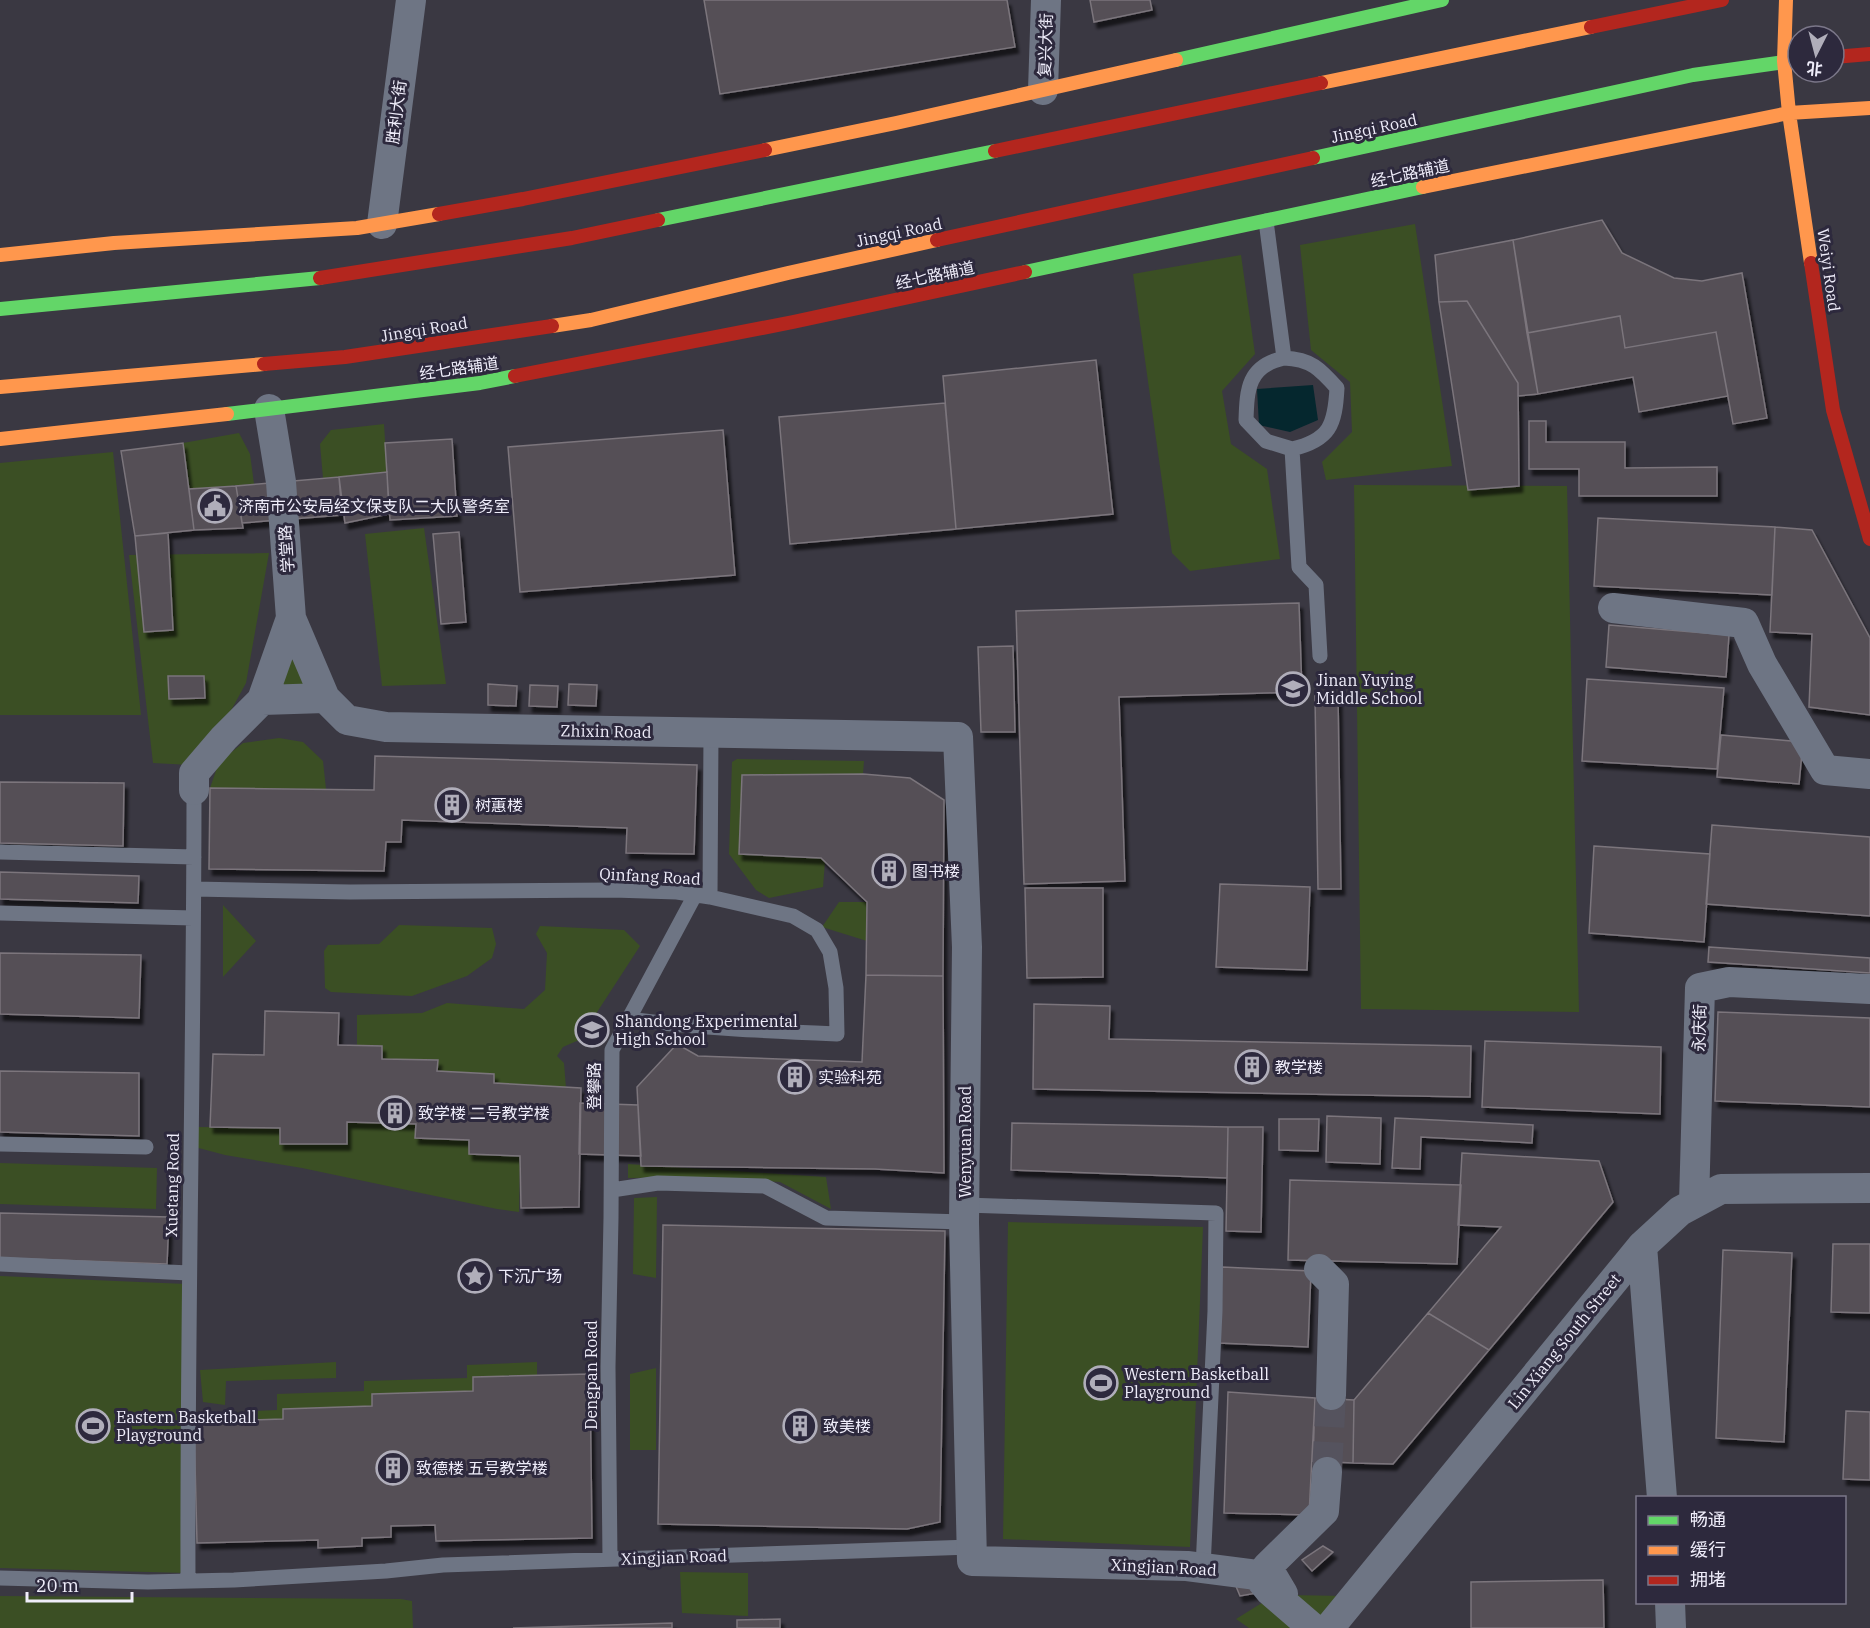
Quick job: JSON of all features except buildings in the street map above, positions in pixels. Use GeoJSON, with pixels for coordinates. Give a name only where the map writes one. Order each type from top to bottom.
{"type":"FeatureCollection","features":[{"type":"Feature","properties":{"kind":"main road"},"geometry":{"type":"LineString","coordinates":[[0,255],[114,243],[357,228],[382,224],[523,199],[896,123],[1443,0]]}},
{"type":"Feature","properties":{"kind":"main road"},"geometry":{"type":"LineString","coordinates":[[0,309],[332,277],[572,238],[1722,0]]}},
{"type":"Feature","properties":{"kind":"main road","name":"Weiyi Road"},"geometry":{"type":"LineString","coordinates":[[1786,0],[1788,24]]}},
{"type":"Feature","properties":{"kind":"main road"},"geometry":{"type":"LineString","coordinates":[[1846,56],[1870,54]]}},
{"type":"Feature","properties":{"kind":"main road","name":"Jingqi Road"},"geometry":{"type":"LineString","coordinates":[[0,387],[345,357],[591,320],[788,273],[1693,75],[1786,62]]}},
{"type":"Feature","properties":{"kind":"main road","name":"Weiyi Road"},"geometry":{"type":"LineString","coordinates":[[1790,84],[1789,113],[1833,410],[1870,539]]}},
{"type":"Feature","properties":{"kind":"main road","name":"经七路辅道"},"geometry":{"type":"LineString","coordinates":[[0,439],[269,409],[503,378],[793,322],[1504,170],[1789,113],[1870,108]]}},
{"type":"Feature","properties":{"kind":"street","name":"胜利大街"},"geometry":{"type":"LineString","coordinates":[[382,224],[411,0]]}},
{"type":"Feature","properties":{"kind":"street","name":"复兴大街"},"geometry":{"type":"LineString","coordinates":[[1043,90],[1046,0]]}},
{"type":"Feature","properties":{"kind":"street","name":"学堂路"},"geometry":{"type":"LineString","coordinates":[[269,409],[281,482],[291,618],[325,698]]}},
{"type":"Feature","properties":{"kind":"street"},"geometry":{"type":"LineString","coordinates":[[1613,608],[1744,623],[1762,664],[1825,770],[1870,774]]}},
{"type":"Feature","properties":{"kind":"street","name":"学堂路"},"geometry":{"type":"LineString","coordinates":[[194,790],[194,773],[224,738],[262,700],[291,618]]}},
{"type":"Feature","properties":{"kind":"street"},"geometry":{"type":"LineString","coordinates":[[262,700],[325,698]]}},
{"type":"Feature","properties":{"kind":"street","name":"Zhixin Road"},"geometry":{"type":"LineString","coordinates":[[325,698],[347,720],[386,727],[958,737]]}},
{"type":"Feature","properties":{"kind":"street","name":"Wenyuan Road"},"geometry":{"type":"LineString","coordinates":[[958,737],[967,947],[964,1213],[971,1547]]}},
{"type":"Feature","properties":{"kind":"street","name":"永庆街"},"geometry":{"type":"LineString","coordinates":[[1694,1203],[1700,988],[1729,982],[1870,988]]}},
{"type":"Feature","properties":{"kind":"street","name":"Lin Xiang South Street"},"geometry":{"type":"LineString","coordinates":[[1329,1628],[1642,1246],[1680,1211],[1721,1189],[1870,1188]]}},
{"type":"Feature","properties":{"kind":"street"},"geometry":{"type":"LineString","coordinates":[[1642,1246],[1662,1496]]}},
{"type":"Feature","properties":{"kind":"street"},"geometry":{"type":"LineString","coordinates":[[1319,1269],[1334,1284],[1331,1395]]}},
{"type":"Feature","properties":{"kind":"street"},"geometry":{"type":"LineString","coordinates":[[1282,1602],[1285,1598],[1267,1567],[1324,1511],[1327,1472]]}},
{"type":"Feature","properties":{"kind":"street","name":"Xingjian Road"},"geometry":{"type":"LineString","coordinates":[[971,1547],[972,1561],[1187,1566],[1257,1575],[1270,1591],[1313,1628]]}},
{"type":"Feature","properties":{"kind":"street"},"geometry":{"type":"LineString","coordinates":[[1670,1604],[1671,1628]]}},
{"type":"Feature","properties":{"kind":"lane"},"geometry":{"type":"LineString","coordinates":[[1266,221],[1284,358]]}},
{"type":"Feature","properties":{"kind":"lane"},"geometry":{"type":"LineString","coordinates":[[1284,358],[1298,359],[1320,368],[1337,388],[1336,413],[1329,428],[1310,445],[1292,449],[1266,441],[1246,420],[1247,393],[1253,374],[1275,360],[1284,358]]}},
{"type":"Feature","properties":{"kind":"lane"},"geometry":{"type":"LineString","coordinates":[[1292,449],[1299,567],[1316,585],[1320,656]]}},
{"type":"Feature","properties":{"kind":"lane","name":"登攀路"},"geometry":{"type":"LineString","coordinates":[[612,1190],[612,1050],[663,958],[703,896],[711,733]]}},
{"type":"Feature","properties":{"kind":"lane","name":"Xuetang Road"},"geometry":{"type":"LineString","coordinates":[[188,1581],[194,790]]}},
{"type":"Feature","properties":{"kind":"lane"},"geometry":{"type":"LineString","coordinates":[[0,852],[194,857]]}},
{"type":"Feature","properties":{"kind":"lane","name":"Qinfang Road"},"geometry":{"type":"LineString","coordinates":[[194,889],[677,892],[793,916],[817,930],[830,952],[836,988],[837,1034],[774,1032],[628,1019]]}},
{"type":"Feature","properties":{"kind":"lane"},"geometry":{"type":"LineString","coordinates":[[0,913],[193,918]]}},
{"type":"Feature","properties":{"kind":"lane"},"geometry":{"type":"LineString","coordinates":[[0,1144],[146,1147]]}},
{"type":"Feature","properties":{"kind":"lane"},"geometry":{"type":"LineString","coordinates":[[612,1190],[658,1183],[765,1185],[826,1218],[964,1213],[1216,1213],[1215,1311],[1203,1568]]}},
{"type":"Feature","properties":{"kind":"lane","name":"Dengpan Road"},"geometry":{"type":"LineString","coordinates":[[610,1559],[608,1367],[612,1190]]}},
{"type":"Feature","properties":{"kind":"lane"},"geometry":{"type":"LineString","coordinates":[[0,1264],[189,1273]]}},
{"type":"Feature","properties":{"kind":"lane","name":"Xingjian Road"},"geometry":{"type":"LineString","coordinates":[[0,1578],[188,1581],[386,1571],[454,1565],[971,1547]]}},
{"type":"Feature","properties":{"kind":"green space"},"geometry":{"type":"Polygon","coordinates":[[[1415,224],[1452,466],[1326,480],[1322,462],[1352,432],[1350,382],[1311,350],[1300,245],[1415,224]]]}},
{"type":"Feature","properties":{"kind":"green space"},"geometry":{"type":"Polygon","coordinates":[[[1241,255],[1255,354],[1222,391],[1231,444],[1267,469],[1280,559],[1190,571],[1172,553],[1133,274],[1241,255]]]}},
{"type":"Feature","properties":{"kind":"green space"},"geometry":{"type":"Polygon","coordinates":[[[384,424],[387,472],[323,478],[320,444],[331,430],[384,424]]]}},
{"type":"Feature","properties":{"kind":"green space"},"geometry":{"type":"Polygon","coordinates":[[[239,433],[250,454],[254,484],[189,489],[183,443],[239,433]]]}},
{"type":"Feature","properties":{"kind":"green space"},"geometry":{"type":"Polygon","coordinates":[[[113,452],[141,715],[0,715],[0,463],[113,452]]]}},
{"type":"Feature","properties":{"kind":"green space"},"geometry":{"type":"Polygon","coordinates":[[[1354,485],[1567,486],[1579,1012],[1361,1009],[1354,485]]]}},
{"type":"Feature","properties":{"kind":"green space"},"geometry":{"type":"Polygon","coordinates":[[[424,528],[446,684],[382,686],[365,534],[424,528]]]}},
{"type":"Feature","properties":{"kind":"green space"},"geometry":{"type":"Polygon","coordinates":[[[269,553],[246,683],[228,716],[190,765],[153,763],[129,555],[269,553]]]}},
{"type":"Feature","properties":{"kind":"green space"},"geometry":{"type":"Polygon","coordinates":[[[292,641],[311,691],[272,693],[292,641]]]}},
{"type":"Feature","properties":{"kind":"green space"},"geometry":{"type":"Polygon","coordinates":[[[279,738],[303,742],[323,761],[326,789],[210,788],[219,762],[243,743],[279,738]]]}},
{"type":"Feature","properties":{"kind":"green space"},"geometry":{"type":"Polygon","coordinates":[[[737,759],[864,761],[863,774],[742,775],[739,854],[821,858],[825,862],[823,887],[769,898],[756,890],[729,854],[732,762],[737,759]]]}},
{"type":"Feature","properties":{"kind":"green space"},"geometry":{"type":"Polygon","coordinates":[[[839,902],[867,902],[867,941],[822,927],[839,902]]]}},
{"type":"Feature","properties":{"kind":"green space"},"geometry":{"type":"Polygon","coordinates":[[[223,905],[256,941],[223,977],[223,905]]]}},
{"type":"Feature","properties":{"kind":"green space"},"geometry":{"type":"Polygon","coordinates":[[[399,925],[492,928],[496,944],[492,958],[467,976],[412,996],[331,992],[325,988],[324,951],[328,945],[379,944],[399,925]]]}},
{"type":"Feature","properties":{"kind":"green space"},"geometry":{"type":"Polygon","coordinates":[[[540,926],[624,930],[640,946],[579,1040],[563,1047],[557,1056],[564,1063],[566,1088],[494,1083],[494,1074],[437,1071],[437,1060],[382,1059],[382,1046],[357,1045],[357,1015],[422,1013],[447,1003],[524,1009],[545,990],[547,953],[536,934],[540,926]]]}},
{"type":"Feature","properties":{"kind":"green space"},"geometry":{"type":"Polygon","coordinates":[[[347,1122],[416,1124],[416,1138],[469,1140],[469,1154],[520,1156],[519,1212],[302,1168],[225,1155],[191,1146],[197,1127],[280,1128],[280,1144],[346,1144],[347,1122]]]}},
{"type":"Feature","properties":{"kind":"green space"},"geometry":{"type":"Polygon","coordinates":[[[0,1163],[157,1168],[156,1209],[0,1204],[0,1163]]]}},
{"type":"Feature","properties":{"kind":"green space"},"geometry":{"type":"Polygon","coordinates":[[[628,1164],[826,1177],[831,1209],[780,1182],[703,1177],[628,1178],[628,1164]]]}},
{"type":"Feature","properties":{"kind":"green space"},"geometry":{"type":"Polygon","coordinates":[[[657,1197],[656,1278],[633,1274],[634,1198],[657,1197]]]}},
{"type":"Feature","properties":{"kind":"green space","name":"Western Basketball Playground"},"geometry":{"type":"Polygon","coordinates":[[[1008,1222],[1203,1227],[1190,1547],[1003,1539],[1008,1222]]]}},
{"type":"Feature","properties":{"kind":"green space","name":"Eastern Basketball Playground"},"geometry":{"type":"Polygon","coordinates":[[[0,1276],[186,1284],[186,1573],[0,1568],[0,1276]]]}},
{"type":"Feature","properties":{"kind":"green space"},"geometry":{"type":"Polygon","coordinates":[[[336,1362],[336,1378],[226,1381],[225,1405],[203,1402],[200,1370],[336,1362]]]}},
{"type":"Feature","properties":{"kind":"green space"},"geometry":{"type":"Polygon","coordinates":[[[537,1362],[537,1375],[473,1377],[473,1391],[372,1406],[283,1409],[283,1419],[194,1422],[194,1414],[277,1410],[277,1394],[364,1391],[364,1381],[467,1378],[467,1365],[537,1362]]]}},
{"type":"Feature","properties":{"kind":"green space"},"geometry":{"type":"Polygon","coordinates":[[[656,1368],[656,1450],[630,1450],[630,1374],[656,1368]]]}},
{"type":"Feature","properties":{"kind":"green space"},"geometry":{"type":"Polygon","coordinates":[[[680,1572],[748,1573],[748,1616],[682,1613],[680,1572]]]}},
{"type":"Feature","properties":{"kind":"green space"},"geometry":{"type":"Polygon","coordinates":[[[1287,1595],[1346,1596],[1320,1624],[1287,1595]]]}},
{"type":"Feature","properties":{"kind":"green space"},"geometry":{"type":"Polygon","coordinates":[[[0,1596],[401,1599],[412,1601],[413,1628],[0,1628],[0,1596]]]}},
{"type":"Feature","properties":{"kind":"green space"},"geometry":{"type":"Polygon","coordinates":[[[1265,1601],[1300,1628],[1249,1628],[1236,1619],[1265,1601]]]}},
{"type":"Feature","properties":{"kind":"water"},"geometry":{"type":"Polygon","coordinates":[[[1313,385],[1318,420],[1290,432],[1259,425],[1257,389],[1313,385]]]}},
{"type":"Feature","properties":{"kind":"tunnel"},"geometry":{"type":"LineString","coordinates":[[1327,1472],[1331,1395]]}},
{"type":"Feature","properties":{"kind":"traffic: fast"},"geometry":{"type":"LineString","coordinates":[[1176,60],[1442,0]]}},
{"type":"Feature","properties":{"kind":"traffic: fast"},"geometry":{"type":"LineString","coordinates":[[1313,158],[1693,75],[1786,62]]}},
{"type":"Feature","properties":{"kind":"traffic: fast"},"geometry":{"type":"LineString","coordinates":[[658,220],[995,151]]}},
{"type":"Feature","properties":{"kind":"traffic: fast"},"geometry":{"type":"LineString","coordinates":[[1025,272],[1423,187]]}},
{"type":"Feature","properties":{"kind":"traffic: fast"},"geometry":{"type":"LineString","coordinates":[[0,309],[320,278]]}},
{"type":"Feature","properties":{"kind":"traffic: fast"},"geometry":{"type":"LineString","coordinates":[[227,414],[480,383],[515,376]]}},
{"type":"Feature","properties":{"kind":"traffic: slow"},"geometry":{"type":"LineString","coordinates":[[1786,0],[1784,61],[1789,113],[1811,263]]}},
{"type":"Feature","properties":{"kind":"traffic: slow"},"geometry":{"type":"LineString","coordinates":[[1321,83],[1591,27]]}},
{"type":"Feature","properties":{"kind":"traffic: slow"},"geometry":{"type":"LineString","coordinates":[[765,150],[1176,60]]}},
{"type":"Feature","properties":{"kind":"traffic: slow"},"geometry":{"type":"LineString","coordinates":[[1423,187],[1789,113],[1870,108]]}},
{"type":"Feature","properties":{"kind":"traffic: slow"},"geometry":{"type":"LineString","coordinates":[[0,255],[114,243],[357,228],[439,214]]}},
{"type":"Feature","properties":{"kind":"traffic: slow"},"geometry":{"type":"LineString","coordinates":[[552,326],[591,320],[937,240]]}},
{"type":"Feature","properties":{"kind":"traffic: slow"},"geometry":{"type":"LineString","coordinates":[[0,387],[264,364]]}},
{"type":"Feature","properties":{"kind":"traffic: slow"},"geometry":{"type":"LineString","coordinates":[[0,439],[227,414]]}},
{"type":"Feature","properties":{"kind":"traffic: jam"},"geometry":{"type":"LineString","coordinates":[[1591,27],[1722,0]]}},
{"type":"Feature","properties":{"kind":"traffic: jam"},"geometry":{"type":"LineString","coordinates":[[1846,56],[1870,54]]}},
{"type":"Feature","properties":{"kind":"traffic: jam"},"geometry":{"type":"LineString","coordinates":[[995,151],[1321,83]]}},
{"type":"Feature","properties":{"kind":"traffic: jam"},"geometry":{"type":"LineString","coordinates":[[439,214],[765,150]]}},
{"type":"Feature","properties":{"kind":"traffic: jam"},"geometry":{"type":"LineString","coordinates":[[937,240],[1313,158]]}},
{"type":"Feature","properties":{"kind":"traffic: jam"},"geometry":{"type":"LineString","coordinates":[[320,278],[572,238],[658,220]]}},
{"type":"Feature","properties":{"kind":"traffic: jam"},"geometry":{"type":"LineString","coordinates":[[1811,263],[1833,410],[1870,539]]}},
{"type":"Feature","properties":{"kind":"traffic: jam"},"geometry":{"type":"LineString","coordinates":[[515,376],[793,322],[1025,272]]}},
{"type":"Feature","properties":{"kind":"traffic: jam"},"geometry":{"type":"LineString","coordinates":[[264,364],[345,357],[552,326]]}},
{"type":"Feature","properties":{"kind":"place","name":"济南市公安局经文保支队二大队警务室"},"geometry":{"type":"Point","coordinates":[215,506]}},
{"type":"Feature","properties":{"kind":"place","name":"Jinan Yuying Middle School"},"geometry":{"type":"Point","coordinates":[1293,689]}},
{"type":"Feature","properties":{"kind":"place","name":"树蕙楼"},"geometry":{"type":"Point","coordinates":[452,805]}},
{"type":"Feature","properties":{"kind":"place","name":"图书楼"},"geometry":{"type":"Point","coordinates":[889,871]}},
{"type":"Feature","properties":{"kind":"place","name":"Shandong Experimental High School"},"geometry":{"type":"Point","coordinates":[592,1030]}},
{"type":"Feature","properties":{"kind":"place","name":"教学楼"},"geometry":{"type":"Point","coordinates":[1252,1067]}},
{"type":"Feature","properties":{"kind":"place","name":"实验科苑"},"geometry":{"type":"Point","coordinates":[795,1077]}},
{"type":"Feature","properties":{"kind":"place","name":"致学楼 二号教学楼"},"geometry":{"type":"Point","coordinates":[395,1113]}},
{"type":"Feature","properties":{"kind":"place","name":"下沉广场"},"geometry":{"type":"Point","coordinates":[475,1276]}},
{"type":"Feature","properties":{"kind":"place","name":"Western Basketball Playground"},"geometry":{"type":"Point","coordinates":[1101,1383]}},
{"type":"Feature","properties":{"kind":"place","name":"Eastern Basketball Playground"},"geometry":{"type":"Point","coordinates":[93,1426]}},
{"type":"Feature","properties":{"kind":"place","name":"致美楼"},"geometry":{"type":"Point","coordinates":[800,1426]}},
{"type":"Feature","properties":{"kind":"place","name":"致德楼 五号教学楼"},"geometry":{"type":"Point","coordinates":[393,1468]}}]}
